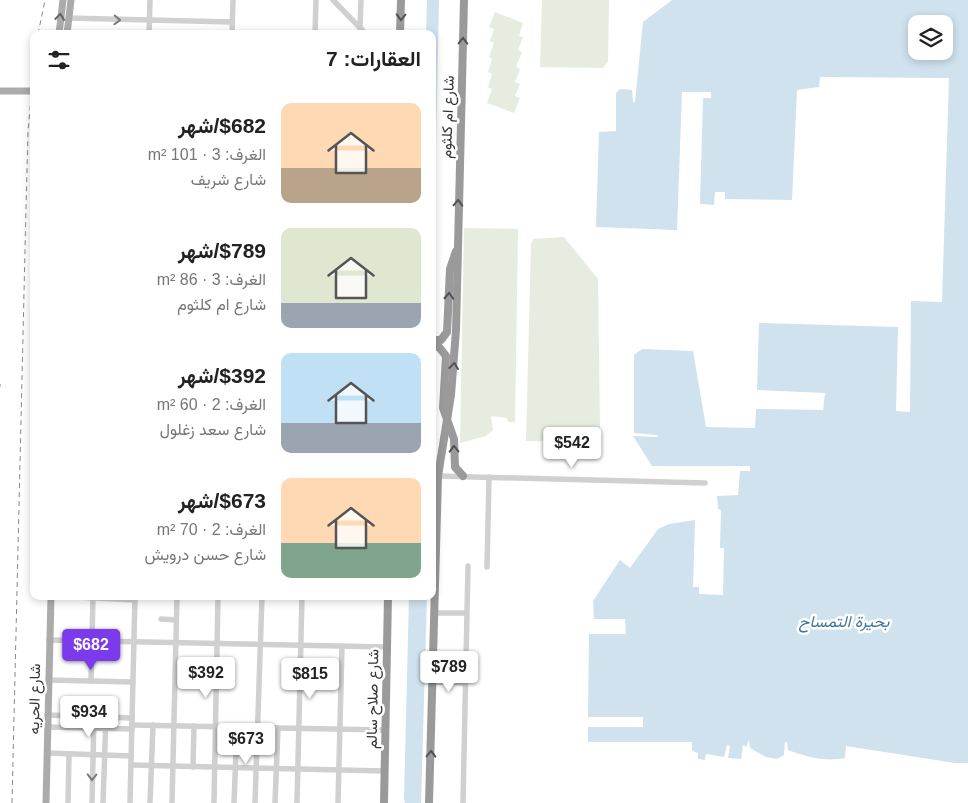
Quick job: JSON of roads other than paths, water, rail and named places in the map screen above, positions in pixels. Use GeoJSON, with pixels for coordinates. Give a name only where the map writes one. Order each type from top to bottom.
{"type":"FeatureCollection","features":[{"type":"Feature","properties":{"kind":"highway"},"geometry":{"type":"LineString","coordinates":[[400,30],[401,0]]}},
{"type":"Feature","properties":{"kind":"highway","name":"شارع ام كلثوم"},"geometry":{"type":"LineString","coordinates":[[436,567],[438,476],[455,355],[464,0]]}},
{"type":"Feature","properties":{"kind":"highway"},"geometry":{"type":"LineString","coordinates":[[458,248],[450,268],[447,332],[436,344],[446,356],[444,412],[454,439],[455,467],[463,476]]}},
{"type":"Feature","properties":{"kind":"highway","name":"شارع صلاح سالم"},"geometry":{"type":"LineString","coordinates":[[384,803],[388,600]]}},
{"type":"Feature","properties":{"kind":"highway","name":"شارع ام كلثوم"},"geometry":{"type":"LineString","coordinates":[[429,803],[435,600]]}},
{"type":"Feature","properties":{"kind":"main road"},"geometry":{"type":"LineString","coordinates":[[59,30],[63,0]]}},
{"type":"Feature","properties":{"kind":"main road"},"geometry":{"type":"LineString","coordinates":[[67,30],[71,0]]}},
{"type":"Feature","properties":{"kind":"main road"},"geometry":{"type":"LineString","coordinates":[[2,92],[30,91]]}},
{"type":"Feature","properties":{"kind":"main road","name":"شارع الحريه"},"geometry":{"type":"LineString","coordinates":[[46,803],[51,600]]}},
{"type":"Feature","properties":{"kind":"street"},"geometry":{"type":"LineString","coordinates":[[149,30],[150,0]]}},
{"type":"Feature","properties":{"kind":"street"},"geometry":{"type":"LineString","coordinates":[[232,30],[233,0]]}},
{"type":"Feature","properties":{"kind":"street"},"geometry":{"type":"LineString","coordinates":[[315,30],[316,0]]}},
{"type":"Feature","properties":{"kind":"street"},"geometry":{"type":"LineString","coordinates":[[333,0],[360,28]]}},
{"type":"Feature","properties":{"kind":"street"},"geometry":{"type":"LineString","coordinates":[[360,28],[361,0]]}},
{"type":"Feature","properties":{"kind":"street"},"geometry":{"type":"LineString","coordinates":[[68,18],[232,22]]}},
{"type":"Feature","properties":{"kind":"street"},"geometry":{"type":"LineString","coordinates":[[438,476],[705,483]]}},
{"type":"Feature","properties":{"kind":"street"},"geometry":{"type":"LineString","coordinates":[[487,567],[489,477]]}},
{"type":"Feature","properties":{"kind":"street"},"geometry":{"type":"LineString","coordinates":[[463,803],[468,566]]}},
{"type":"Feature","properties":{"kind":"street"},"geometry":{"type":"LineString","coordinates":[[91,681],[93,600]]}},
{"type":"Feature","properties":{"kind":"street"},"geometry":{"type":"LineString","coordinates":[[130,803],[135,600]]}},
{"type":"Feature","properties":{"kind":"street"},"geometry":{"type":"LineString","coordinates":[[172,803],[177,600]]}},
{"type":"Feature","properties":{"kind":"street"},"geometry":{"type":"LineString","coordinates":[[214,803],[218,600]]}},
{"type":"Feature","properties":{"kind":"street"},"geometry":{"type":"LineString","coordinates":[[255,803],[262,600]]}},
{"type":"Feature","properties":{"kind":"street"},"geometry":{"type":"LineString","coordinates":[[297,803],[302,600]]}},
{"type":"Feature","properties":{"kind":"street"},"geometry":{"type":"LineString","coordinates":[[435,613],[466,613]]}},
{"type":"Feature","properties":{"kind":"street"},"geometry":{"type":"LineString","coordinates":[[161,619],[176,620]]}},
{"type":"Feature","properties":{"kind":"street"},"geometry":{"type":"LineString","coordinates":[[49,640],[387,647]]}},
{"type":"Feature","properties":{"kind":"street"},"geometry":{"type":"LineString","coordinates":[[338,803],[342,646]]}},
{"type":"Feature","properties":{"kind":"street"},"geometry":{"type":"LineString","coordinates":[[48,680],[133,682]]}},
{"type":"Feature","properties":{"kind":"street"},"geometry":{"type":"LineString","coordinates":[[433,682],[466,683]]}},
{"type":"Feature","properties":{"kind":"street"},"geometry":{"type":"LineString","coordinates":[[47,716],[106,717],[132,724]]}},
{"type":"Feature","properties":{"kind":"street"},"geometry":{"type":"LineString","coordinates":[[92,803],[94,717]]}},
{"type":"Feature","properties":{"kind":"street"},"geometry":{"type":"LineString","coordinates":[[103,803],[106,717]]}},
{"type":"Feature","properties":{"kind":"street"},"geometry":{"type":"LineString","coordinates":[[47,727],[106,728],[132,724],[385,730]]}},
{"type":"Feature","properties":{"kind":"street"},"geometry":{"type":"LineString","coordinates":[[150,803],[153,725]]}},
{"type":"Feature","properties":{"kind":"street"},"geometry":{"type":"LineString","coordinates":[[193,767],[194,726]]}},
{"type":"Feature","properties":{"kind":"street"},"geometry":{"type":"LineString","coordinates":[[234,803],[236,727]]}},
{"type":"Feature","properties":{"kind":"street"},"geometry":{"type":"LineString","coordinates":[[275,803],[278,728]]}},
{"type":"Feature","properties":{"kind":"street"},"geometry":{"type":"LineString","coordinates":[[47,753],[131,756]]}},
{"type":"Feature","properties":{"kind":"street"},"geometry":{"type":"LineString","coordinates":[[68,803],[69,754]]}},
{"type":"Feature","properties":{"kind":"street"},"geometry":{"type":"LineString","coordinates":[[131,765],[384,772]]}},
{"type":"Feature","properties":{"kind":"water"},"geometry":{"type":"Polygon","coordinates":[[[427,0],[439,0],[436,148],[436,30],[426,30],[427,0]]]}},
{"type":"Feature","properties":{"kind":"water","name":"بحيرة التمساح"},"geometry":{"type":"Polygon","coordinates":[[[672,0],[968,0],[968,763],[955,763],[846,746],[845,758],[823,759],[809,757],[788,750],[787,742],[785,742],[784,755],[777,759],[766,757],[750,748],[749,741],[747,747],[743,745],[741,759],[728,758],[730,746],[727,745],[724,757],[706,754],[705,760],[698,759],[698,753],[692,751],[692,742],[588,742],[588,727],[643,727],[643,717],[588,717],[589,634],[626,634],[625,619],[594,619],[593,601],[620,560],[630,568],[658,529],[669,524],[695,520],[693,587],[699,587],[699,594],[723,595],[724,548],[720,548],[721,510],[718,509],[717,496],[738,495],[740,471],[750,471],[750,466],[652,466],[633,436],[658,437],[657,435],[634,433],[634,355],[642,349],[693,351],[706,427],[755,428],[756,409],[823,410],[825,393],[757,390],[759,323],[898,327],[896,411],[910,412],[911,301],[942,302],[949,78],[820,77],[819,87],[797,90],[792,200],[725,199],[725,192],[715,192],[714,205],[700,204],[703,98],[711,98],[711,92],[682,92],[677,230],[596,227],[599,132],[616,131],[616,93],[620,89],[632,90],[633,102],[635,102],[643,22],[672,0]]]}},
{"type":"Feature","properties":{"kind":"water"},"geometry":{"type":"Polygon","coordinates":[[[409,600],[427,600],[421,803],[405,803],[409,600]]]}},
{"type":"Feature","properties":{"kind":"railway"},"geometry":{"type":"LineString","coordinates":[[39,30],[45,0]]}},
{"type":"Feature","properties":{"kind":"railway"},"geometry":{"type":"LineString","coordinates":[[12,803],[30,109]]}}]}
